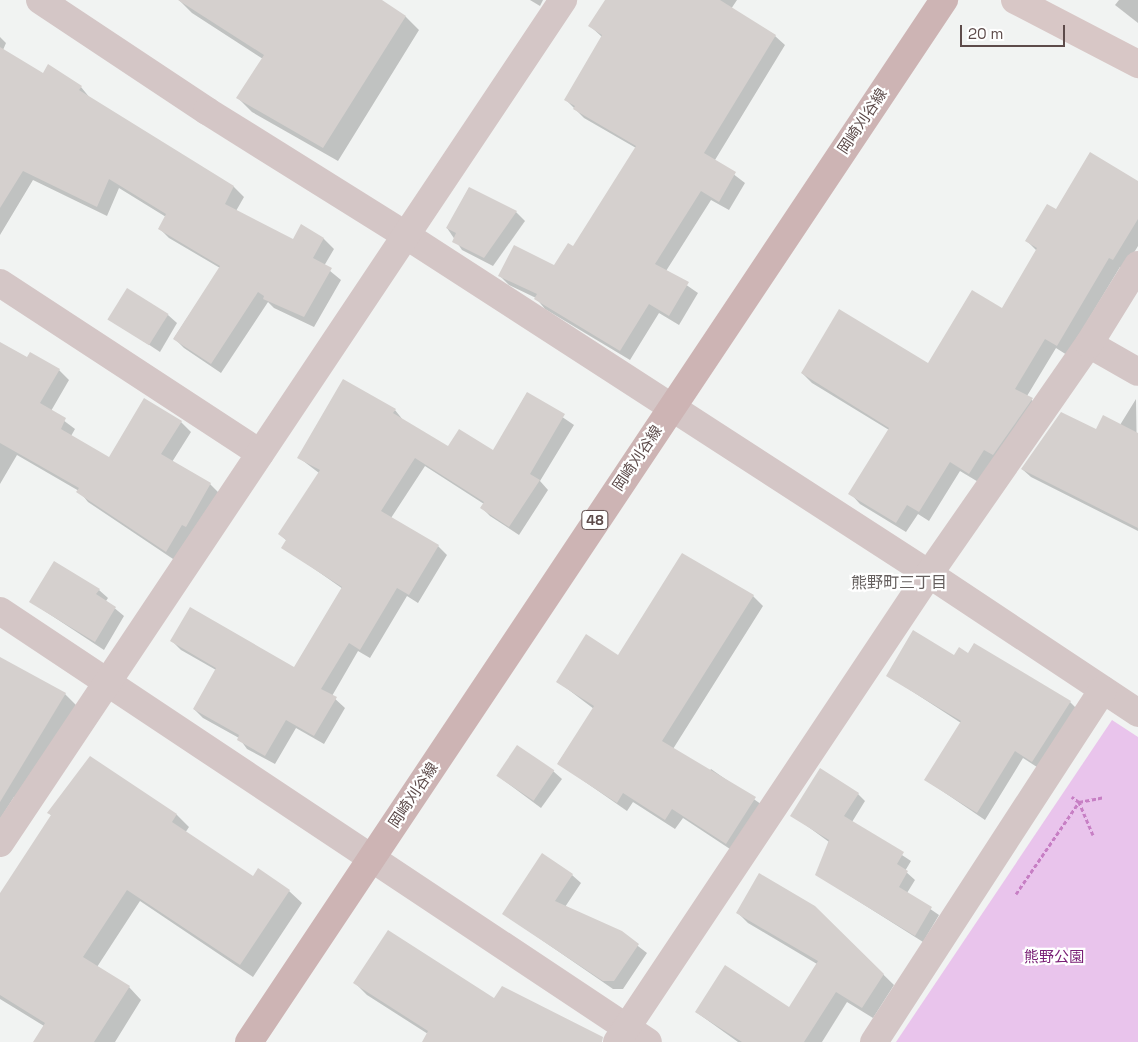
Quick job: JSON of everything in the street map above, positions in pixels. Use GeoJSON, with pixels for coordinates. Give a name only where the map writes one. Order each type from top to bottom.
{"type":"FeatureCollection","features":[{"type":"Feature","properties":{"kind":"main road","name":"岡崎刈谷線"},"geometry":{"type":"LineString","coordinates":[[249,1042],[670,408],[944,0]]}},
{"type":"Feature","properties":{"kind":"street"},"geometry":{"type":"LineString","coordinates":[[40,0],[207,111],[407,236],[929,574],[1138,713]]}},
{"type":"Feature","properties":{"kind":"street"},"geometry":{"type":"LineString","coordinates":[[0,843],[563,0]]}},
{"type":"Feature","properties":{"kind":"street"},"geometry":{"type":"LineString","coordinates":[[1015,0],[1138,64]]}},
{"type":"Feature","properties":{"kind":"street"},"geometry":{"type":"LineString","coordinates":[[0,611],[372,857],[631,1037],[929,574],[1089,344],[1138,265]]}},
{"type":"Feature","properties":{"kind":"street"},"geometry":{"type":"LineString","coordinates":[[0,282],[260,453]]}},
{"type":"Feature","properties":{"kind":"street"},"geometry":{"type":"LineString","coordinates":[[1089,344],[1138,372]]}},
{"type":"Feature","properties":{"kind":"street"},"geometry":{"type":"LineString","coordinates":[[874,1042],[1103,690]]}},
{"type":"Feature","properties":{"kind":"path"},"geometry":{"type":"LineString","coordinates":[[1093,835],[1079,802],[1104,797]]}},
{"type":"Feature","properties":{"kind":"green space","name":"熊野公園"},"geometry":{"type":"Polygon","coordinates":[[[1112,720],[1138,737],[1138,1042],[896,1042],[1112,720]]]}},
{"type":"Feature","properties":{"kind":"building"},"geometry":{"type":"Polygon","coordinates":[[[178,0],[382,0],[406,16],[323,148],[236,98],[264,55],[178,0]]]}},
{"type":"Feature","properties":{"kind":"building"},"geometry":{"type":"Polygon","coordinates":[[[605,0],[720,0],[776,35],[704,153],[736,172],[719,202],[701,191],[655,264],[689,282],[669,316],[649,304],[620,351],[534,299],[537,294],[498,276],[514,245],[554,265],[568,243],[573,246],[636,146],[573,109],[575,106],[564,100],[602,35],[588,26],[605,0]]]}},
{"type":"Feature","properties":{"kind":"building"},"geometry":{"type":"Polygon","coordinates":[[[0,47],[43,73],[48,64],[82,86],[79,90],[234,186],[225,204],[293,239],[301,224],[324,238],[313,258],[332,268],[304,317],[263,299],[264,296],[258,292],[211,364],[173,339],[220,266],[158,229],[166,214],[109,179],[97,207],[23,171],[0,208],[0,47]]]}},
{"type":"Feature","properties":{"kind":"building"},"geometry":{"type":"Polygon","coordinates":[[[1090,152],[1138,181],[1138,219],[1113,260],[1109,258],[1057,346],[1045,339],[1015,389],[1033,398],[993,455],[984,450],[969,474],[950,462],[919,512],[907,505],[896,523],[848,494],[889,428],[801,373],[839,309],[928,363],[972,290],[1002,308],[1037,248],[1025,241],[1047,204],[1056,209],[1090,152]]]}},
{"type":"Feature","properties":{"kind":"building"},"geometry":{"type":"Polygon","coordinates":[[[469,187],[517,211],[484,258],[452,242],[456,233],[446,228],[469,187]]]}},
{"type":"Feature","properties":{"kind":"building"},"geometry":{"type":"Polygon","coordinates":[[[127,288],[169,314],[149,345],[107,319],[127,288]]]}},
{"type":"Feature","properties":{"kind":"building"},"geometry":{"type":"Polygon","coordinates":[[[0,342],[27,357],[30,352],[60,369],[40,403],[66,418],[61,429],[109,457],[144,398],[182,421],[161,454],[211,483],[186,527],[182,525],[166,552],[76,492],[79,488],[0,443],[0,342]]]}},
{"type":"Feature","properties":{"kind":"building"},"geometry":{"type":"Polygon","coordinates":[[[343,379],[396,409],[393,413],[448,446],[459,429],[493,450],[527,392],[565,414],[530,474],[540,480],[509,527],[480,508],[484,502],[415,458],[381,511],[439,545],[409,595],[397,588],[360,650],[349,643],[321,689],[337,697],[314,736],[286,720],[265,756],[237,740],[239,735],[193,709],[216,668],[170,641],[190,607],[294,667],[342,587],[281,548],[286,540],[278,534],[320,470],[297,458],[343,379]]]}},
{"type":"Feature","properties":{"kind":"building"},"geometry":{"type":"Polygon","coordinates":[[[1061,412],[1096,429],[1103,415],[1138,433],[1138,528],[1021,469],[1061,412]]]}},
{"type":"Feature","properties":{"kind":"building"},"geometry":{"type":"Polygon","coordinates":[[[682,553],[754,595],[662,741],[756,797],[726,844],[672,809],[665,820],[623,793],[617,803],[557,764],[594,706],[556,682],[586,634],[618,655],[682,553]]]}},
{"type":"Feature","properties":{"kind":"building"},"geometry":{"type":"Polygon","coordinates":[[[54,561],[100,589],[96,594],[116,607],[95,642],[29,602],[54,561]]]}},
{"type":"Feature","properties":{"kind":"building"},"geometry":{"type":"Polygon","coordinates":[[[913,630],[954,655],[959,647],[968,653],[974,643],[1071,701],[1032,762],[1015,751],[977,813],[924,780],[961,721],[886,676],[913,630]]]}},
{"type":"Feature","properties":{"kind":"building"},"geometry":{"type":"Polygon","coordinates":[[[0,657],[66,693],[0,802],[0,657]]]}},
{"type":"Feature","properties":{"kind":"building"},"geometry":{"type":"Polygon","coordinates":[[[517,745],[554,770],[534,801],[496,776],[517,745]]]}},
{"type":"Feature","properties":{"kind":"building"},"geometry":{"type":"Polygon","coordinates":[[[90,756],[177,814],[172,822],[253,876],[258,868],[290,890],[240,965],[127,890],[83,957],[130,986],[94,1042],[33,1042],[45,1023],[0,995],[0,893],[51,815],[47,813],[90,756]]]}},
{"type":"Feature","properties":{"kind":"building"},"geometry":{"type":"Polygon","coordinates":[[[820,768],[859,793],[844,816],[904,852],[897,864],[908,871],[899,887],[932,907],[915,936],[815,875],[829,840],[790,816],[820,768]]]}},
{"type":"Feature","properties":{"kind":"building"},"geometry":{"type":"Polygon","coordinates":[[[542,853],[573,874],[555,901],[622,931],[639,944],[614,981],[603,981],[502,914],[542,853]]]}},
{"type":"Feature","properties":{"kind":"building"},"geometry":{"type":"Polygon","coordinates":[[[759,873],[815,906],[884,974],[862,1008],[836,992],[804,1042],[742,1042],[695,1012],[725,965],[789,1007],[818,961],[736,913],[759,873]]]}},
{"type":"Feature","properties":{"kind":"building"},"geometry":{"type":"Polygon","coordinates":[[[388,930],[494,998],[502,986],[603,1037],[602,1042],[422,1042],[428,1031],[353,983],[388,930]]]}},
{"type":"Feature","properties":{"kind":"district","name":"熊野町三丁目"},"geometry":{"type":"Point","coordinates":[899,583]}}]}
